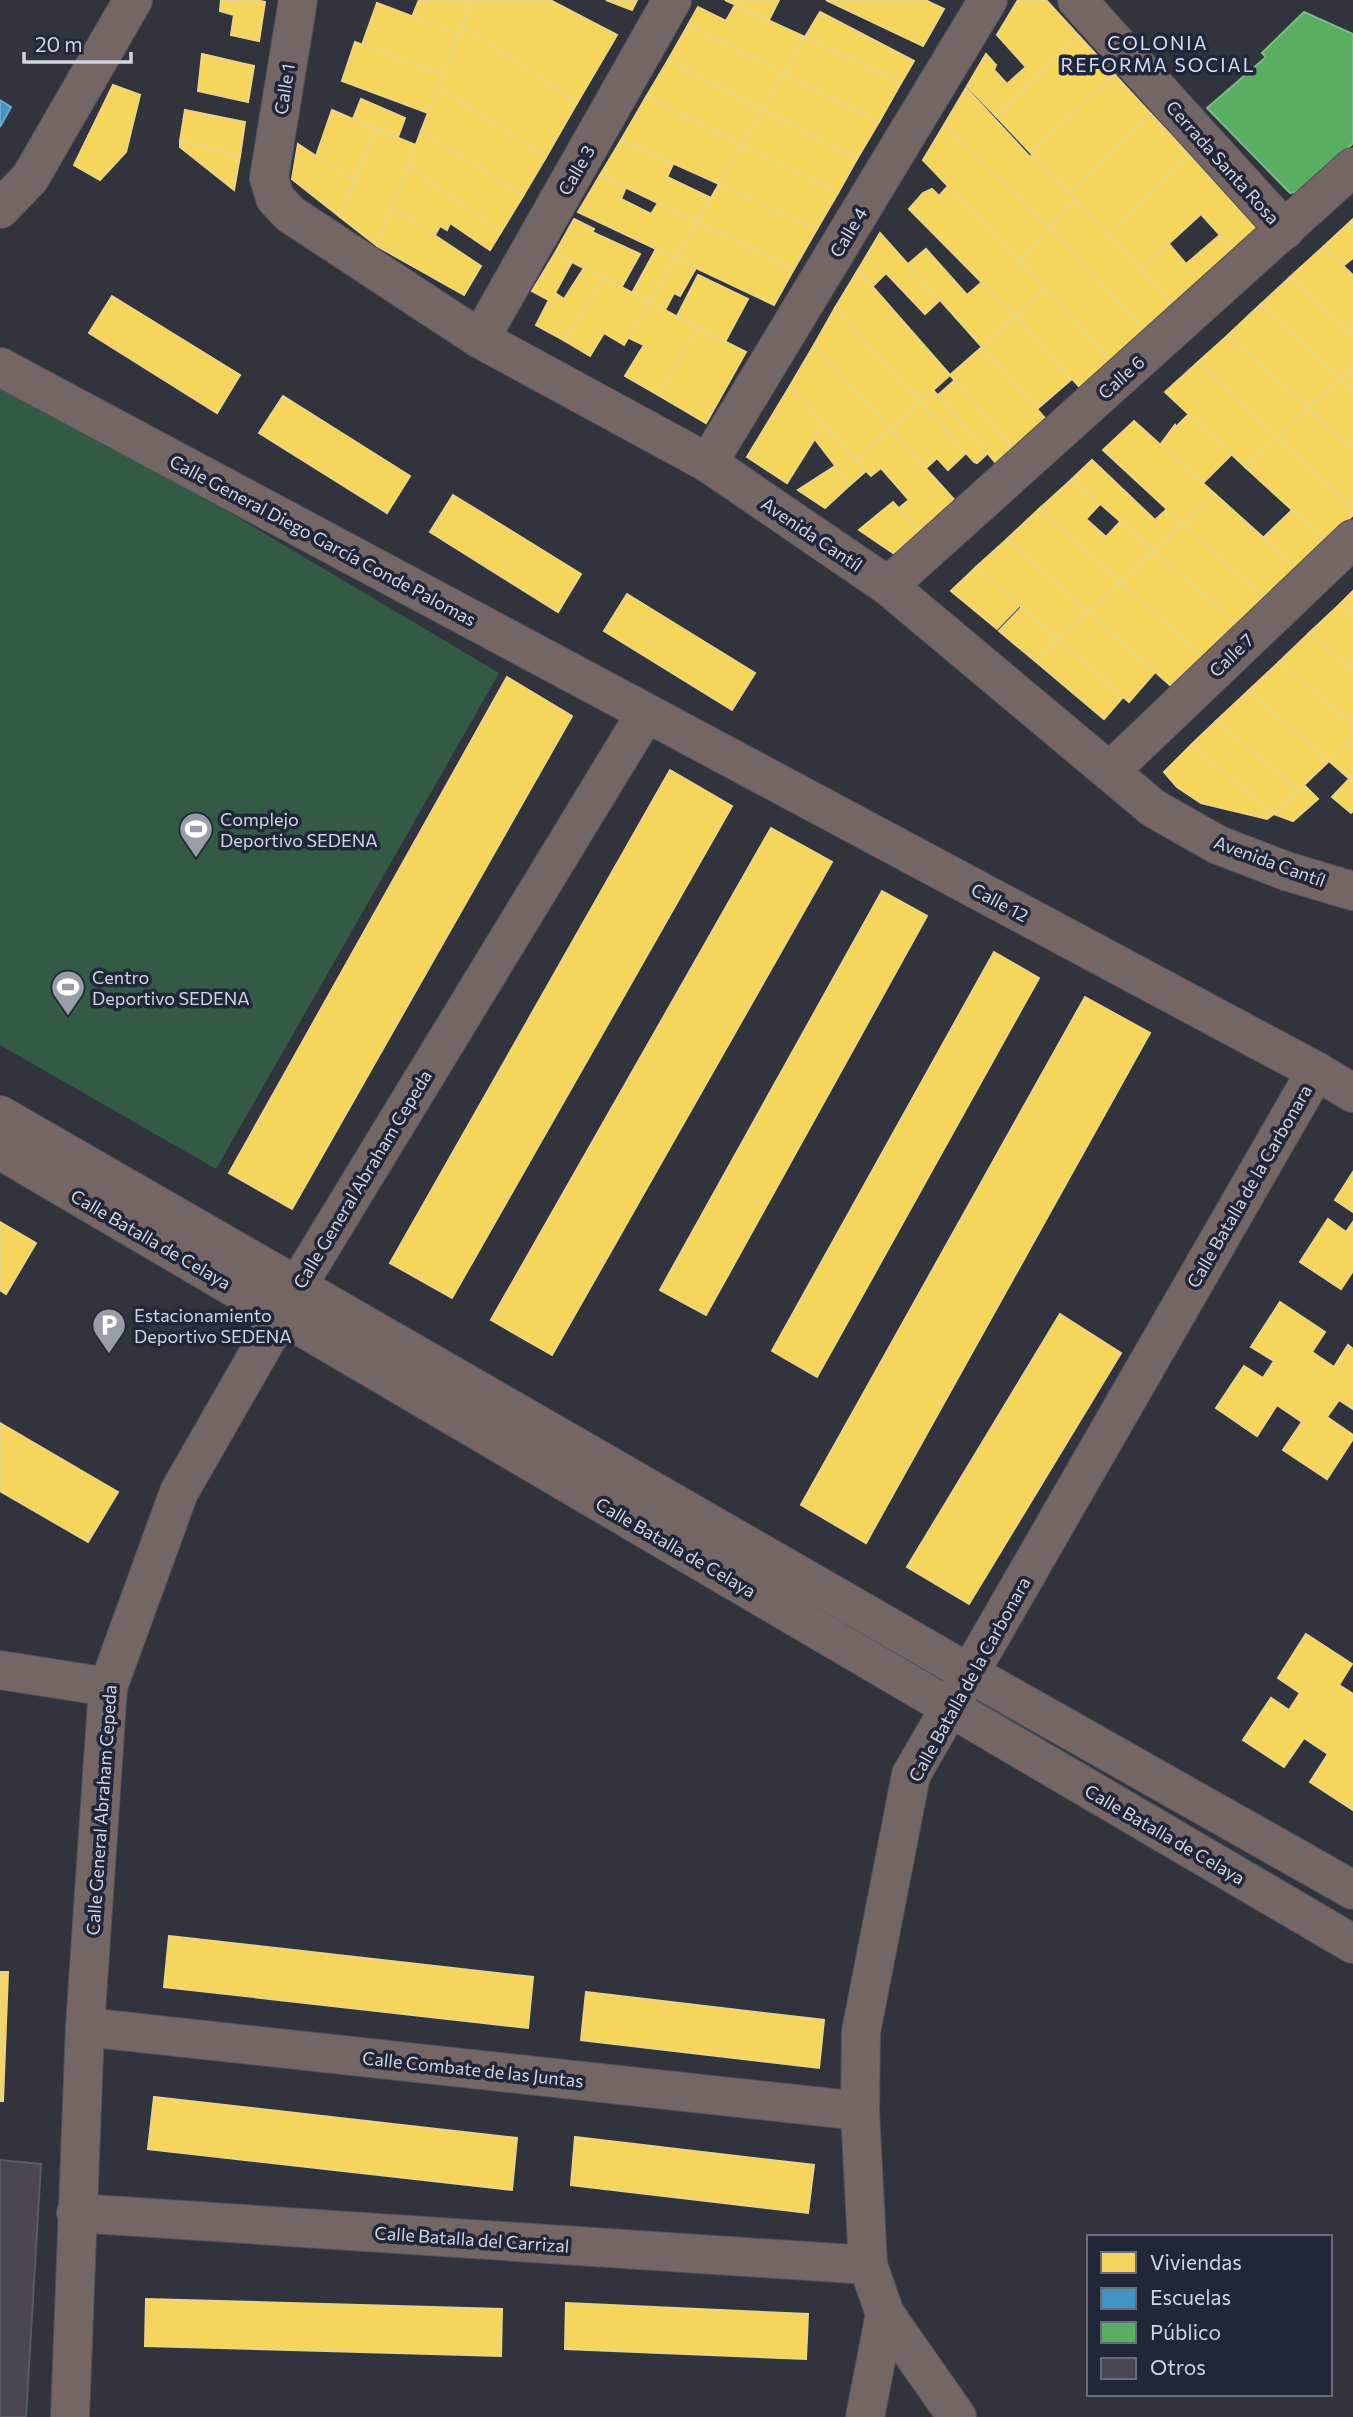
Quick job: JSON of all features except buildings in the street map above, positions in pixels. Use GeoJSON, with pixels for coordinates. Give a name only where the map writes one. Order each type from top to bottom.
{"type":"FeatureCollection","features":[{"type":"Feature","properties":{"kind":"street"},"geometry":{"type":"LineString","coordinates":[[0,209],[30,178],[133,0]]}},
{"type":"Feature","properties":{"kind":"street","name":"Calle 1"},"geometry":{"type":"LineString","coordinates":[[269,178],[298,0]]}},
{"type":"Feature","properties":{"kind":"street","name":"Calle 3"},"geometry":{"type":"LineString","coordinates":[[480,339],[672,0]]}},
{"type":"Feature","properties":{"kind":"street","name":"Calle 4"},"geometry":{"type":"LineString","coordinates":[[708,463],[988,0]]}},
{"type":"Feature","properties":{"kind":"street","name":"Cerrada Santa Rosa"},"geometry":{"type":"LineString","coordinates":[[1077,0],[1285,230]]}},
{"type":"Feature","properties":{"kind":"street","name":"Calle 6"},"geometry":{"type":"LineString","coordinates":[[888,586],[1353,167]]}},
{"type":"Feature","properties":{"kind":"street","name":"Avenida Cantíl"},"geometry":{"type":"LineString","coordinates":[[269,178],[275,198],[290,214],[480,339],[708,463],[888,586],[1153,808],[1218,845],[1286,871],[1353,891]]}},
{"type":"Feature","properties":{"kind":"street","name":"Calle General Diego García Conde Palomas"},"geometry":{"type":"LineString","coordinates":[[0,367],[646,713]]}},
{"type":"Feature","properties":{"kind":"street","name":"Calle 7"},"geometry":{"type":"LineString","coordinates":[[1110,771],[1353,539]]}},
{"type":"Feature","properties":{"kind":"street","name":"Calle 12"},"geometry":{"type":"LineString","coordinates":[[646,713],[1316,1070],[1353,1093]]}},
{"type":"Feature","properties":{"kind":"street","name":"Calle General Abraham Cepeda"},"geometry":{"type":"LineString","coordinates":[[70,2417],[85,2027],[108,1687],[179,1492],[289,1301],[646,713]]}},
{"type":"Feature","properties":{"kind":"street","name":"Calle Batalla de la Carbonara"},"geometry":{"type":"LineString","coordinates":[[957,2417],[885,2314],[867,2265],[860,2112],[861,2032],[911,1775],[1316,1070]]}},
{"type":"Feature","properties":{"kind":"street","name":"Calle Batalla de Celaya"},"geometry":{"type":"LineString","coordinates":[[0,1115],[289,1301],[950,1708],[1353,1944]]}},
{"type":"Feature","properties":{"kind":"street","name":"Calle Batalla de Celaya"},"geometry":{"type":"LineString","coordinates":[[0,1150],[289,1301],[969,1673],[1353,1890]]}},
{"type":"Feature","properties":{"kind":"street"},"geometry":{"type":"LineString","coordinates":[[0,1670],[108,1687]]}},
{"type":"Feature","properties":{"kind":"street","name":"Calle Combate de las Juntas"},"geometry":{"type":"LineString","coordinates":[[85,2027],[860,2112]]}},
{"type":"Feature","properties":{"kind":"street","name":"Calle Batalla del Carrizal"},"geometry":{"type":"LineString","coordinates":[[76,2213],[867,2265]]}},
{"type":"Feature","properties":{"kind":"street"},"geometry":{"type":"LineString","coordinates":[[865,2417],[885,2314]]}},
{"type":"Feature","properties":{"kind":"green space","name":"Complejo Deportivo SEDENA"},"geometry":{"type":"Polygon","coordinates":[[[0,376],[499,673],[216,1169],[0,1045],[0,376]]]}},
{"type":"Feature","properties":{"kind":"place","name":"Complejo Deportivo SEDENA"},"geometry":{"type":"Point","coordinates":[196,859]}},
{"type":"Feature","properties":{"kind":"place","name":"Centro Deportivo SEDENA"},"geometry":{"type":"Point","coordinates":[68,1017]}},
{"type":"Feature","properties":{"kind":"place","name":"Estacionamiento Deportivo SEDENA"},"geometry":{"type":"Point","coordinates":[109,1355]}},
{"type":"Feature","properties":{"kind":"district","name":"COLONIA REFORMA SOCIAL"},"geometry":{"type":"Point","coordinates":[1158,53]}}]}
